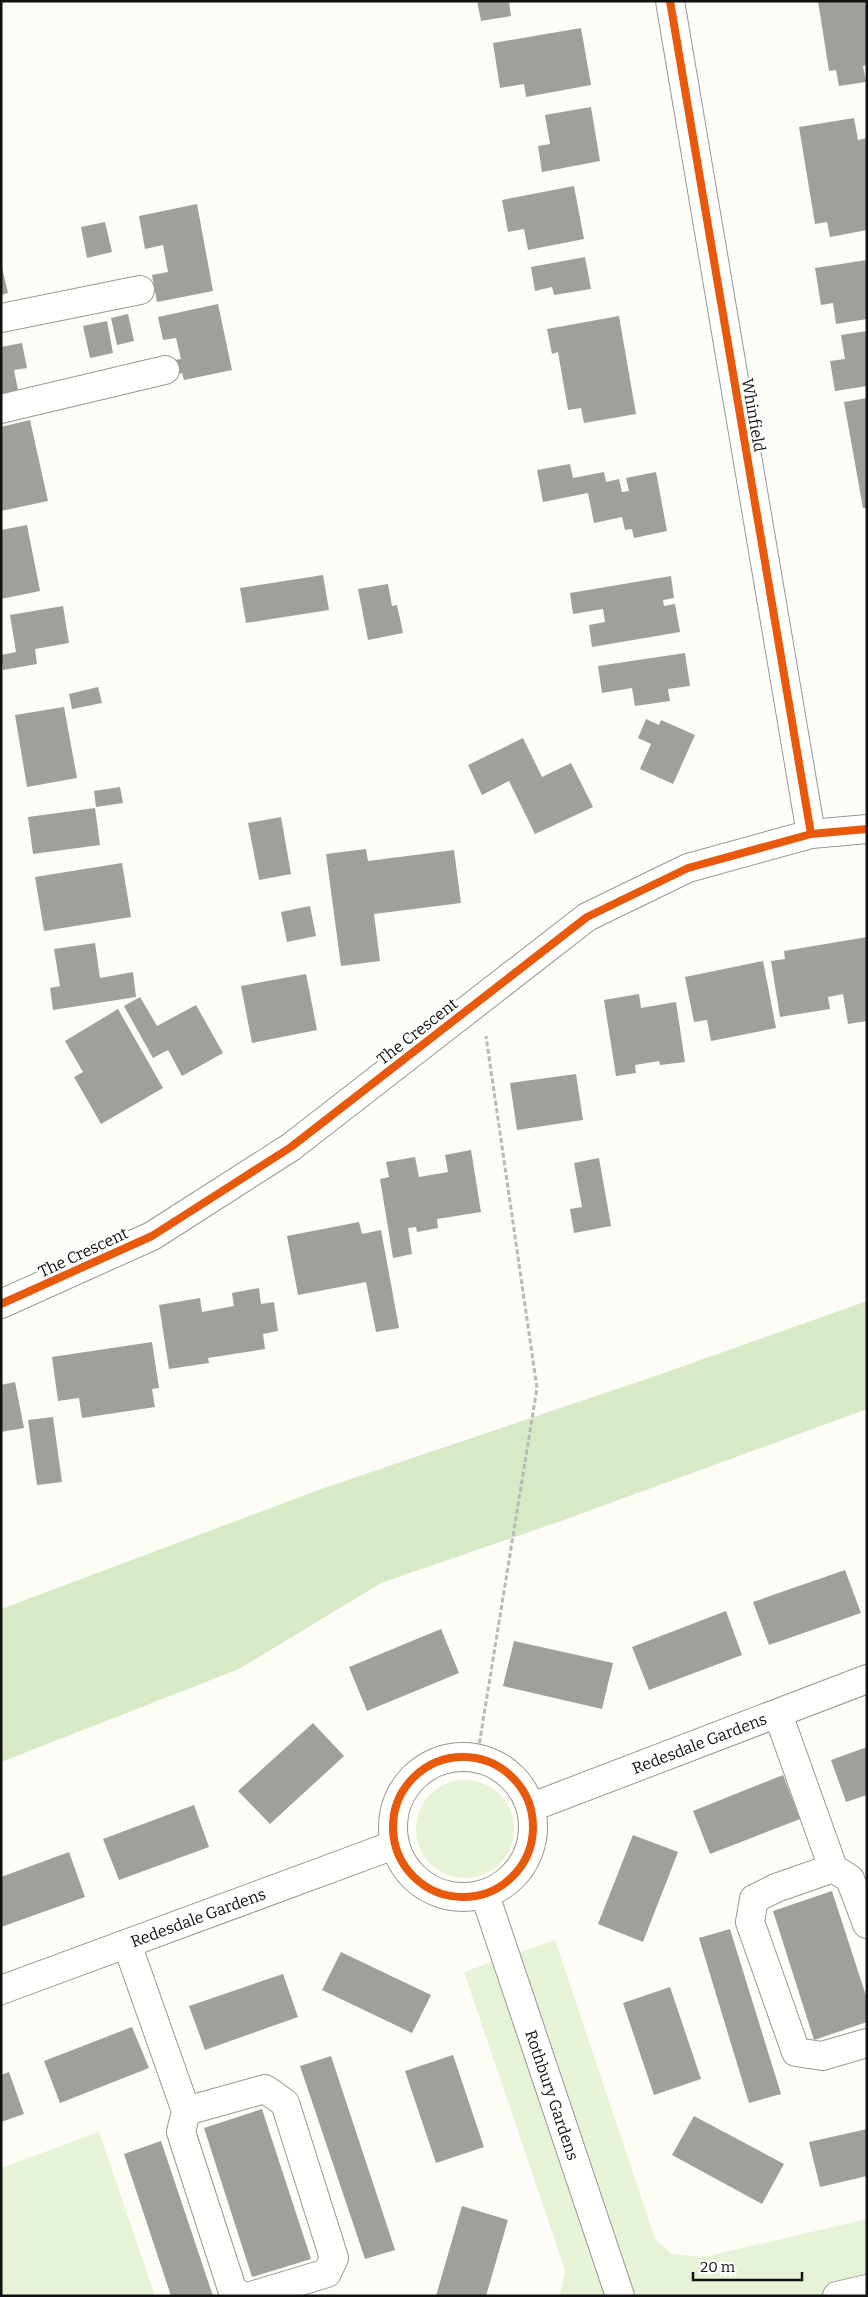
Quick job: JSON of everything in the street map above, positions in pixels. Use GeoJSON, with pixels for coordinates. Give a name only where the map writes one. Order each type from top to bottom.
{"type":"FeatureCollection","features":[{"type":"Feature","properties":{"kind":"street","name":"Whinfield"},"geometry":{"type":"LineString","coordinates":[[670,1],[811,834]]}},
{"type":"Feature","properties":{"kind":"street"},"geometry":{"type":"LineString","coordinates":[[1,318],[140,290]]}},
{"type":"Feature","properties":{"kind":"street"},"geometry":{"type":"LineString","coordinates":[[1,409],[164,370]]}},
{"type":"Feature","properties":{"kind":"street","name":"The Crescent"},"geometry":{"type":"LineString","coordinates":[[3,1295],[152,1236],[283,1153],[587,917],[688,868],[811,834],[867,829]]}},
{"type":"Feature","properties":{"kind":"street","name":"Redesdale Gardens"},"geometry":{"type":"LineString","coordinates":[[532,1807],[867,1679]]}},
{"type":"Feature","properties":{"kind":"street"},"geometry":{"type":"LineString","coordinates":[[778,1714],[834,1868],[850,1879],[867,1924]]}},
{"type":"Feature","properties":{"kind":"street"},"geometry":{"type":"LineString","coordinates":[[456,1756],[477,1758],[500,1766],[514,1776],[532,1807],[535,1832],[530,1853],[509,1882],[485,1895],[460,1898],[448,1897],[415,1880],[400,1860],[394,1845],[393,1820],[401,1793],[416,1774],[432,1763],[456,1756]]}},
{"type":"Feature","properties":{"kind":"street","name":"Redesdale Gardens"},"geometry":{"type":"LineString","coordinates":[[1,1990],[394,1845]]}},
{"type":"Feature","properties":{"kind":"street"},"geometry":{"type":"LineString","coordinates":[[834,1868],[776,1888],[754,1900],[750,1922],[796,2052],[822,2056],[867,2043]]}},
{"type":"Feature","properties":{"kind":"street","name":"Rothbury Gardens"},"geometry":{"type":"LineString","coordinates":[[485,1895],[620,2296]]}},
{"type":"Feature","properties":{"kind":"street"},"geometry":{"type":"LineString","coordinates":[[127,1944],[186,2111],[181,2132],[232,2289],[242,2296]]}},
{"type":"Feature","properties":{"kind":"street"},"geometry":{"type":"LineString","coordinates":[[186,2111],[265,2089],[285,2103],[334,2258],[327,2273],[251,2296]]}},
{"type":"Feature","properties":{"kind":"street"},"geometry":{"type":"LineString","coordinates":[[837,2296],[867,2289]]}},
{"type":"Feature","properties":{"kind":"path"},"geometry":{"type":"LineString","coordinates":[[477,1758],[537,1388],[481,998]]}},
{"type":"Feature","properties":{"kind":"green space"},"geometry":{"type":"Polygon","coordinates":[[[867,1301],[867,1409],[561,1521],[381,1583],[239,1669],[1,1762],[1,1609],[321,1489],[664,1373],[867,1301]]]}},
{"type":"Feature","properties":{"kind":"green space"},"geometry":{"type":"Polygon","coordinates":[[[465,1780],[484,1784],[499,1795],[510,1810],[514,1829],[510,1848],[499,1863],[484,1874],[465,1878],[446,1874],[431,1863],[420,1848],[416,1829],[420,1810],[431,1795],[446,1784],[465,1780]]]}},
{"type":"Feature","properties":{"kind":"green space"},"geometry":{"type":"Polygon","coordinates":[[[555,1940],[655,2239],[672,2254],[704,2257],[867,2219],[867,2289],[837,2296],[560,2296],[565,2270],[464,1972],[555,1940]]]}},
{"type":"Feature","properties":{"kind":"green space"},"geometry":{"type":"Polygon","coordinates":[[[99,2132],[155,2296],[1,2296],[1,2168],[99,2132]]]}},
{"type":"Feature","properties":{"kind":"building"},"geometry":{"type":"Polygon","coordinates":[[[477,1],[509,1],[511,16],[481,21],[477,1]]]}},
{"type":"Feature","properties":{"kind":"building"},"geometry":{"type":"Polygon","coordinates":[[[818,1],[867,1],[867,65],[863,66],[866,82],[839,86],[836,70],[829,71],[818,1]]]}},
{"type":"Feature","properties":{"kind":"building"},"geometry":{"type":"Polygon","coordinates":[[[581,28],[591,85],[526,97],[524,84],[500,88],[493,43],[581,28]]]}},
{"type":"Feature","properties":{"kind":"building"},"geometry":{"type":"Polygon","coordinates":[[[591,107],[600,161],[542,172],[538,146],[550,144],[545,115],[591,107]]]}},
{"type":"Feature","properties":{"kind":"building"},"geometry":{"type":"Polygon","coordinates":[[[854,118],[858,140],[867,138],[867,230],[830,237],[827,222],[815,224],[799,127],[854,118]]]}},
{"type":"Feature","properties":{"kind":"building"},"geometry":{"type":"Polygon","coordinates":[[[574,186],[584,239],[528,250],[524,229],[508,232],[502,200],[574,186]]]}},
{"type":"Feature","properties":{"kind":"building"},"geometry":{"type":"Polygon","coordinates":[[[197,204],[213,291],[157,302],[152,275],[168,272],[163,245],[145,249],[139,216],[197,204]]]}},
{"type":"Feature","properties":{"kind":"building"},"geometry":{"type":"Polygon","coordinates":[[[105,222],[112,252],[87,258],[81,227],[105,222]]]}},
{"type":"Feature","properties":{"kind":"building"},"geometry":{"type":"Polygon","coordinates":[[[585,257],[591,289],[554,295],[552,287],[535,291],[531,267],[585,257]]]}},
{"type":"Feature","properties":{"kind":"building"},"geometry":{"type":"Polygon","coordinates":[[[867,260],[867,319],[836,324],[833,303],[821,305],[815,268],[867,260]]]}},
{"type":"Feature","properties":{"kind":"building"},"geometry":{"type":"Polygon","coordinates":[[[1,263],[8,293],[1,295],[1,263]]]}},
{"type":"Feature","properties":{"kind":"building"},"geometry":{"type":"Polygon","coordinates":[[[218,304],[232,370],[184,380],[182,373],[179,374],[175,360],[181,359],[176,338],[163,340],[158,317],[218,304]]]}},
{"type":"Feature","properties":{"kind":"building"},"geometry":{"type":"Polygon","coordinates":[[[128,314],[134,341],[117,345],[111,318],[128,314]]]}},
{"type":"Feature","properties":{"kind":"building"},"geometry":{"type":"Polygon","coordinates":[[[619,316],[636,414],[584,423],[581,408],[568,410],[558,352],[552,354],[547,329],[619,316]]]}},
{"type":"Feature","properties":{"kind":"building"},"geometry":{"type":"Polygon","coordinates":[[[107,321],[113,353],[90,358],[83,326],[107,321]]]}},
{"type":"Feature","properties":{"kind":"building"},"geometry":{"type":"Polygon","coordinates":[[[867,331],[867,386],[835,391],[830,361],[845,359],[841,335],[867,331]]]}},
{"type":"Feature","properties":{"kind":"building"},"geometry":{"type":"Polygon","coordinates":[[[22,343],[27,368],[14,370],[20,400],[1,403],[1,347],[22,343]]]}},
{"type":"Feature","properties":{"kind":"building"},"geometry":{"type":"Polygon","coordinates":[[[867,398],[867,508],[863,508],[844,402],[867,398]]]}},
{"type":"Feature","properties":{"kind":"building"},"geometry":{"type":"Polygon","coordinates":[[[30,420],[48,501],[1,511],[1,427],[30,420]]]}},
{"type":"Feature","properties":{"kind":"building"},"geometry":{"type":"Polygon","coordinates":[[[570,464],[573,478],[604,472],[606,482],[619,479],[622,492],[629,491],[626,478],[656,472],[667,531],[634,538],[632,529],[625,530],[622,517],[594,523],[588,493],[543,502],[537,470],[570,464]]]}},
{"type":"Feature","properties":{"kind":"building"},"geometry":{"type":"Polygon","coordinates":[[[27,525],[40,591],[1,599],[1,530],[27,525]]]}},
{"type":"Feature","properties":{"kind":"building"},"geometry":{"type":"Polygon","coordinates":[[[323,575],[329,610],[246,623],[240,588],[323,575]]]}},
{"type":"Feature","properties":{"kind":"building"},"geometry":{"type":"Polygon","coordinates":[[[671,576],[674,598],[663,600],[664,606],[675,604],[680,632],[592,647],[589,625],[605,622],[603,609],[573,614],[570,593],[671,576]]]}},
{"type":"Feature","properties":{"kind":"building"},"geometry":{"type":"Polygon","coordinates":[[[388,584],[392,606],[397,605],[403,633],[368,640],[358,589],[388,584]]]}},
{"type":"Feature","properties":{"kind":"building"},"geometry":{"type":"Polygon","coordinates":[[[63,606],[69,643],[35,649],[37,664],[3,670],[1,655],[16,652],[10,615],[63,606]]]}},
{"type":"Feature","properties":{"kind":"building"},"geometry":{"type":"Polygon","coordinates":[[[685,653],[690,686],[668,689],[670,701],[635,706],[632,688],[602,693],[598,666],[685,653]]]}},
{"type":"Feature","properties":{"kind":"building"},"geometry":{"type":"Polygon","coordinates":[[[98,687],[102,703],[72,709],[69,694],[98,687]]]}},
{"type":"Feature","properties":{"kind":"building"},"geometry":{"type":"Polygon","coordinates":[[[64,707],[77,778],[27,787],[15,715],[64,707]]]}},
{"type":"Feature","properties":{"kind":"building"},"geometry":{"type":"Polygon","coordinates":[[[646,719],[659,725],[661,720],[695,735],[673,784],[640,769],[651,744],[638,738],[646,719]]]}},
{"type":"Feature","properties":{"kind":"building"},"geometry":{"type":"Polygon","coordinates":[[[523,738],[542,777],[571,763],[593,807],[535,834],[509,781],[482,795],[468,765],[523,738]]]}},
{"type":"Feature","properties":{"kind":"building"},"geometry":{"type":"Polygon","coordinates":[[[120,787],[123,803],[96,807],[94,791],[120,787]]]}},
{"type":"Feature","properties":{"kind":"building"},"geometry":{"type":"Polygon","coordinates":[[[95,808],[100,845],[33,854],[28,817],[95,808]]]}},
{"type":"Feature","properties":{"kind":"building"},"geometry":{"type":"Polygon","coordinates":[[[281,817],[291,874],[259,880],[248,823],[281,817]]]}},
{"type":"Feature","properties":{"kind":"building"},"geometry":{"type":"Polygon","coordinates":[[[366,849],[368,861],[454,850],[461,903],[374,914],[380,961],[341,966],[326,854],[366,849]]]}},
{"type":"Feature","properties":{"kind":"building"},"geometry":{"type":"Polygon","coordinates":[[[122,863],[131,917],[44,931],[35,877],[122,863]]]}},
{"type":"Feature","properties":{"kind":"building"},"geometry":{"type":"Polygon","coordinates":[[[310,906],[316,936],[287,942],[281,912],[310,906]]]}},
{"type":"Feature","properties":{"kind":"building"},"geometry":{"type":"Polygon","coordinates":[[[867,937],[867,1021],[848,1024],[843,994],[828,997],[830,1009],[780,1017],[771,961],[785,959],[784,951],[867,937]]]}},
{"type":"Feature","properties":{"kind":"building"},"geometry":{"type":"Polygon","coordinates":[[[95,943],[100,978],[133,972],[136,997],[53,1010],[50,988],[60,986],[54,949],[95,943]]]}},
{"type":"Feature","properties":{"kind":"building"},"geometry":{"type":"Polygon","coordinates":[[[763,961],[776,1028],[711,1041],[707,1020],[694,1022],[685,977],[763,961]]]}},
{"type":"Feature","properties":{"kind":"building"},"geometry":{"type":"Polygon","coordinates":[[[306,974],[317,1030],[252,1043],[241,986],[306,974]]]}},
{"type":"Feature","properties":{"kind":"building"},"geometry":{"type":"Polygon","coordinates":[[[639,994],[641,1008],[676,1002],[685,1062],[660,1065],[659,1061],[635,1065],[636,1073],[616,1076],[604,1000],[639,994]]]}},
{"type":"Feature","properties":{"kind":"building"},"geometry":{"type":"Polygon","coordinates":[[[140,997],[157,1026],[196,1005],[223,1053],[182,1076],[168,1050],[153,1058],[124,1006],[140,997]]]}},
{"type":"Feature","properties":{"kind":"building"},"geometry":{"type":"Polygon","coordinates":[[[118,1009],[163,1088],[101,1124],[74,1077],[83,1072],[65,1041],[118,1009]]]}},
{"type":"Feature","properties":{"kind":"building"},"geometry":{"type":"Polygon","coordinates":[[[576,1074],[583,1120],[517,1130],[510,1083],[576,1074]]]}},
{"type":"Feature","properties":{"kind":"building"},"geometry":{"type":"Polygon","coordinates":[[[471,1150],[481,1212],[437,1219],[438,1228],[417,1232],[416,1227],[408,1228],[412,1254],[393,1258],[380,1179],[389,1177],[386,1162],[415,1157],[419,1177],[448,1172],[445,1155],[471,1150]]]}},
{"type":"Feature","properties":{"kind":"building"},"geometry":{"type":"Polygon","coordinates":[[[599,1158],[611,1226],[574,1233],[570,1209],[582,1207],[574,1163],[599,1158]]]}},
{"type":"Feature","properties":{"kind":"building"},"geometry":{"type":"Polygon","coordinates":[[[359,1222],[362,1234],[381,1230],[399,1328],[376,1332],[366,1282],[298,1295],[287,1236],[359,1222]]]}},
{"type":"Feature","properties":{"kind":"building"},"geometry":{"type":"Polygon","coordinates":[[[259,1288],[261,1304],[274,1302],[278,1331],[263,1334],[265,1349],[208,1358],[209,1363],[169,1369],[159,1305],[200,1298],[202,1312],[234,1306],[232,1293],[259,1288]]]}},
{"type":"Feature","properties":{"kind":"building"},"geometry":{"type":"Polygon","coordinates":[[[152,1342],[159,1388],[152,1389],[155,1407],[82,1418],[79,1398],[58,1401],[52,1357],[152,1342]]]}},
{"type":"Feature","properties":{"kind":"building"},"geometry":{"type":"Polygon","coordinates":[[[15,1382],[24,1428],[1,1432],[1,1385],[15,1382]]]}},
{"type":"Feature","properties":{"kind":"building"},"geometry":{"type":"Polygon","coordinates":[[[53,1417],[62,1482],[37,1485],[28,1420],[53,1417]]]}},
{"type":"Feature","properties":{"kind":"building"},"geometry":{"type":"Polygon","coordinates":[[[845,1570],[861,1613],[769,1645],[753,1602],[845,1570]]]}},
{"type":"Feature","properties":{"kind":"building"},"geometry":{"type":"Polygon","coordinates":[[[726,1611],[742,1655],[649,1690],[632,1647],[726,1611]]]}},
{"type":"Feature","properties":{"kind":"building"},"geometry":{"type":"Polygon","coordinates":[[[441,1629],[459,1673],[367,1711],[349,1667],[441,1629]]]}},
{"type":"Feature","properties":{"kind":"building"},"geometry":{"type":"Polygon","coordinates":[[[514,1641],[613,1663],[602,1709],[503,1686],[514,1641]]]}},
{"type":"Feature","properties":{"kind":"building"},"geometry":{"type":"Polygon","coordinates":[[[313,1723],[344,1756],[270,1824],[238,1791],[313,1723]]]}},
{"type":"Feature","properties":{"kind":"building"},"geometry":{"type":"Polygon","coordinates":[[[867,1747],[867,1795],[846,1802],[831,1760],[867,1747]]]}},
{"type":"Feature","properties":{"kind":"building"},"geometry":{"type":"Polygon","coordinates":[[[783,1775],[800,1819],[710,1854],[693,1811],[783,1775]]]}},
{"type":"Feature","properties":{"kind":"building"},"geometry":{"type":"Polygon","coordinates":[[[194,1805],[209,1847],[119,1880],[103,1839],[194,1805]]]}},
{"type":"Feature","properties":{"kind":"building"},"geometry":{"type":"Polygon","coordinates":[[[633,1835],[678,1852],[643,1942],[598,1924],[633,1835]]]}},
{"type":"Feature","properties":{"kind":"building"},"geometry":{"type":"Polygon","coordinates":[[[69,1852],[85,1897],[1,1927],[1,1877],[69,1852]]]}},
{"type":"Feature","properties":{"kind":"building"},"geometry":{"type":"Polygon","coordinates":[[[832,1891],[867,1999],[867,2022],[814,2040],[773,1911],[832,1891]]]}},
{"type":"Feature","properties":{"kind":"building"},"geometry":{"type":"Polygon","coordinates":[[[730,1929],[781,2094],[749,2103],[699,1938],[730,1929]]]}},
{"type":"Feature","properties":{"kind":"building"},"geometry":{"type":"Polygon","coordinates":[[[341,1952],[431,1995],[412,2033],[322,1990],[341,1952]]]}},
{"type":"Feature","properties":{"kind":"building"},"geometry":{"type":"Polygon","coordinates":[[[283,1974],[298,2017],[205,2050],[189,2006],[283,1974]]]}},
{"type":"Feature","properties":{"kind":"building"},"geometry":{"type":"Polygon","coordinates":[[[670,1987],[701,2079],[654,2095],[623,2003],[670,1987]]]}},
{"type":"Feature","properties":{"kind":"building"},"geometry":{"type":"Polygon","coordinates":[[[132,2027],[149,2068],[60,2103],[44,2061],[132,2027]]]}},
{"type":"Feature","properties":{"kind":"building"},"geometry":{"type":"Polygon","coordinates":[[[453,2055],[484,2147],[436,2163],[405,2071],[453,2055]]]}},
{"type":"Feature","properties":{"kind":"building"},"geometry":{"type":"Polygon","coordinates":[[[331,2056],[395,2250],[365,2259],[300,2066],[331,2056]]]}},
{"type":"Feature","properties":{"kind":"building"},"geometry":{"type":"Polygon","coordinates":[[[9,2072],[24,2114],[1,2122],[1,2075],[9,2072]]]}},
{"type":"Feature","properties":{"kind":"building"},"geometry":{"type":"Polygon","coordinates":[[[262,2109],[311,2259],[252,2277],[204,2128],[262,2109]]]}},
{"type":"Feature","properties":{"kind":"building"},"geometry":{"type":"Polygon","coordinates":[[[694,2116],[784,2164],[762,2204],[672,2155],[694,2116]]]}},
{"type":"Feature","properties":{"kind":"building"},"geometry":{"type":"Polygon","coordinates":[[[867,2129],[867,2176],[820,2187],[809,2142],[867,2129]]]}},
{"type":"Feature","properties":{"kind":"building"},"geometry":{"type":"Polygon","coordinates":[[[161,2141],[213,2296],[171,2296],[124,2154],[161,2141]]]}},
{"type":"Feature","properties":{"kind":"building"},"geometry":{"type":"Polygon","coordinates":[[[462,2206],[508,2220],[486,2296],[436,2296],[462,2206]]]}},
{"type":"Feature","properties":{"kind":"cycle path"},"geometry":{"type":"LineString","coordinates":[[670,1],[811,834]]}},
{"type":"Feature","properties":{"kind":"cycle path"},"geometry":{"type":"LineString","coordinates":[[1,1304],[152,1236],[291,1147],[587,917],[688,868],[811,834],[867,829]]}},
{"type":"Feature","properties":{"kind":"cycle path"},"geometry":{"type":"LineString","coordinates":[[463,1757],[477,1758],[490,1762],[502,1768],[513,1777],[522,1788],[528,1800],[532,1813],[533,1827],[532,1841],[528,1854],[522,1866],[513,1877],[502,1886],[490,1892],[477,1896],[463,1897],[449,1896],[436,1892],[424,1886],[413,1877],[404,1866],[398,1854],[394,1841],[393,1827],[394,1813],[398,1800],[404,1788],[413,1777],[424,1768],[436,1762],[449,1758],[463,1757]]}}]}
